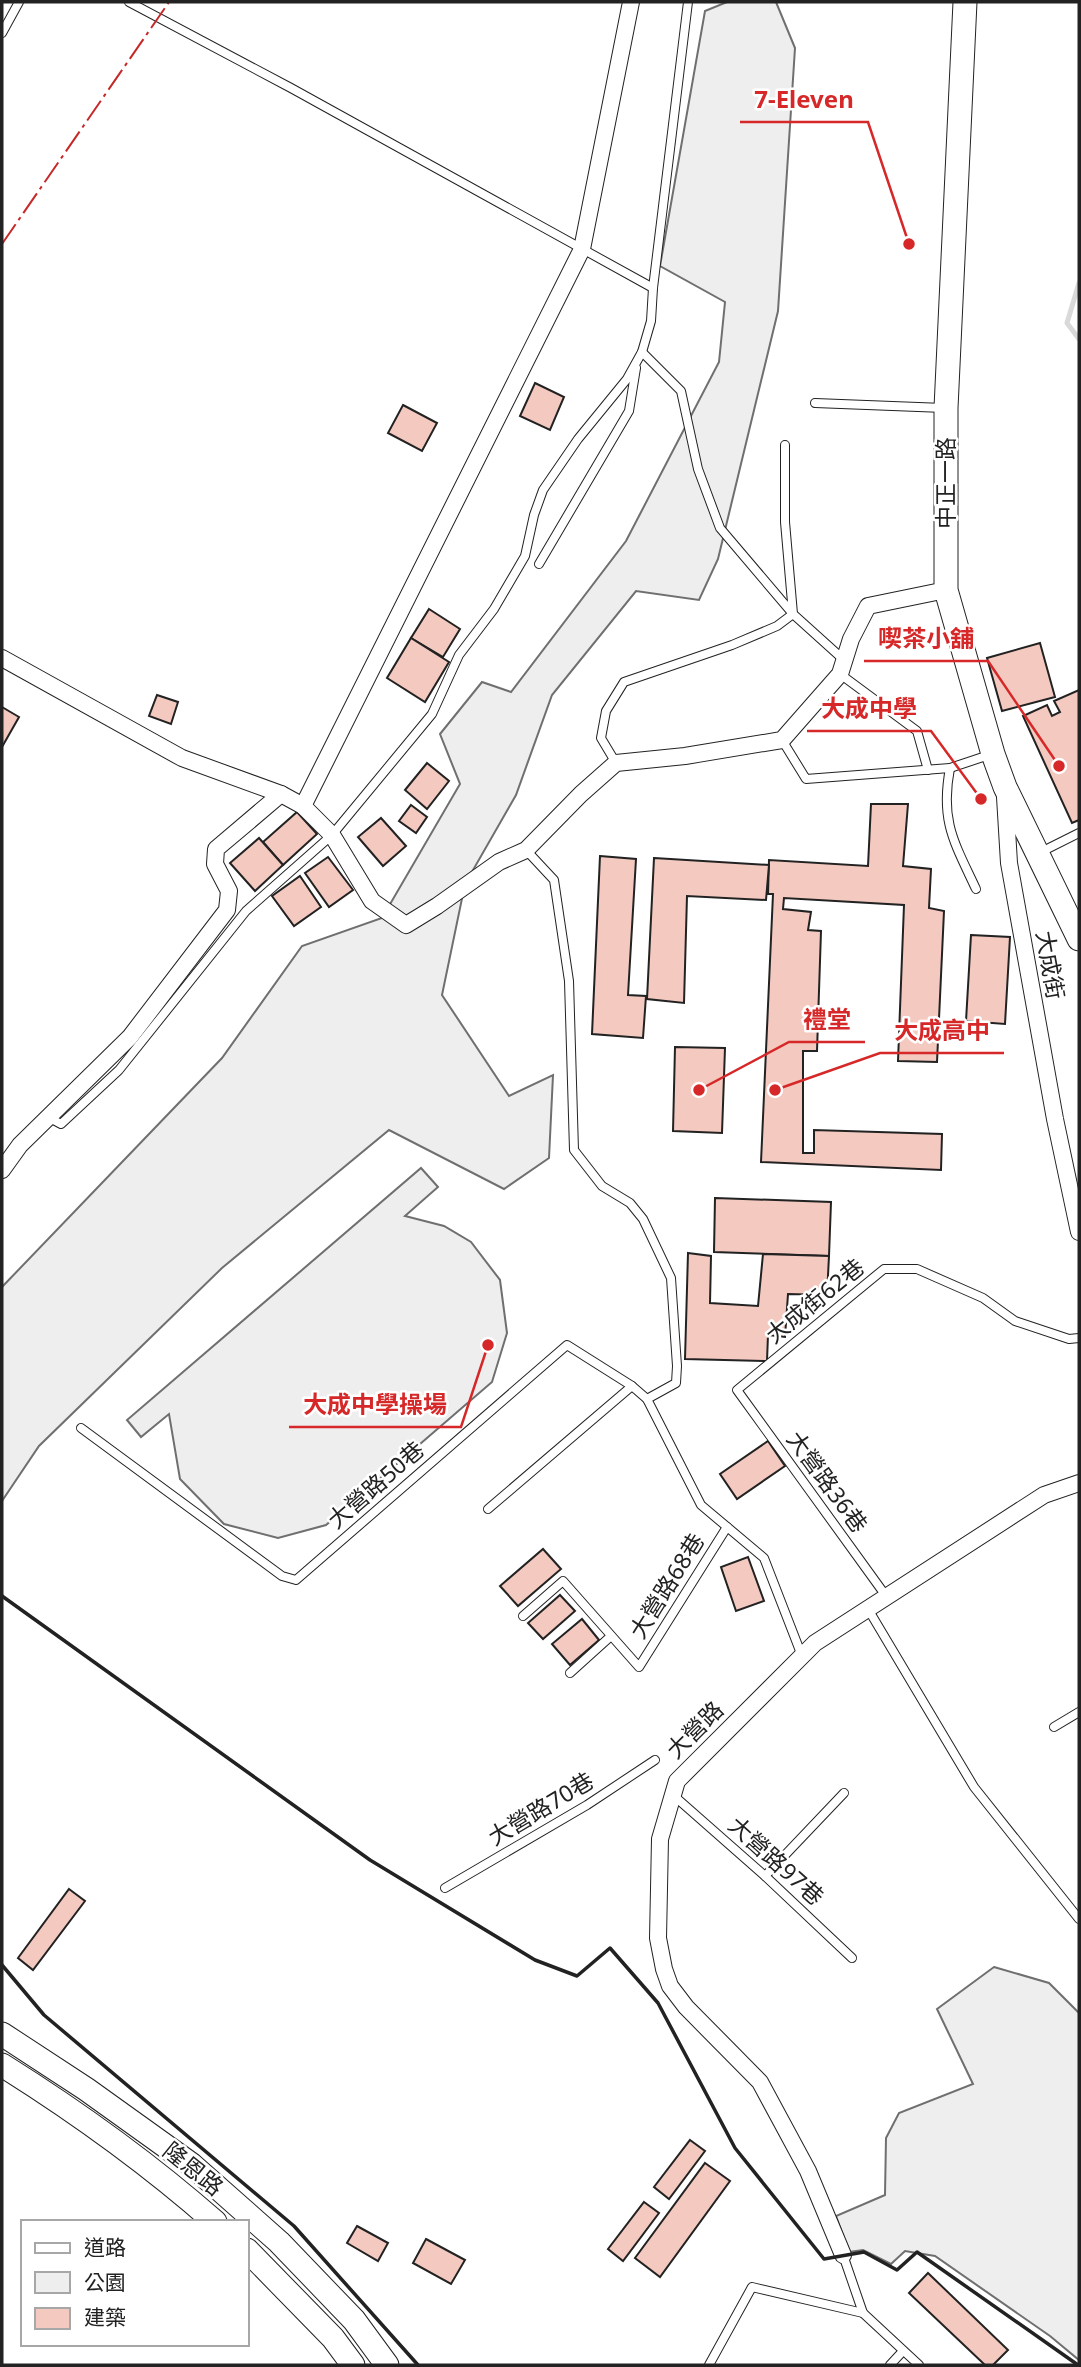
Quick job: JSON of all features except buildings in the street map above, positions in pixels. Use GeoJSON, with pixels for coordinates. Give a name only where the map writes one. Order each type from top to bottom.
{"type":"FeatureCollection","features":[{"type":"Feature","properties":{"kind":"main road","name":"中正一路"},"geometry":{"type":"LineString","coordinates":[[965,2],[946,408],[946,590],[1005,787],[1079,939]]}},
{"type":"Feature","properties":{"kind":"main road","name":"隆恩路"},"geometry":{"type":"LineString","coordinates":[[2,2034],[86,2089],[192,2165],[279,2242],[354,2320],[387,2365]]}},
{"type":"Feature","properties":{"kind":"main road","name":"隆恩路"},"geometry":{"type":"LineString","coordinates":[[2,2065],[70,2108],[175,2187],[213,2220]]}},
{"type":"Feature","properties":{"kind":"main road"},"geometry":{"type":"LineString","coordinates":[[248,2251],[333,2338],[353,2365]]}},
{"type":"Feature","properties":{"kind":"street"},"geometry":{"type":"LineString","coordinates":[[303,806],[582,250],[631,2]]}},
{"type":"Feature","properties":{"kind":"street"},"geometry":{"type":"LineString","coordinates":[[2,658],[182,758],[281,794],[303,806],[332,835],[372,901],[407,925],[499,862],[526,850],[581,794],[617,763],[685,756],[782,740],[842,667],[851,639],[868,606],[946,590]]}},
{"type":"Feature","properties":{"kind":"street","name":"大成街"},"geometry":{"type":"LineString","coordinates":[[1005,787],[1009,863],[1055,1119],[1079,1232]]}},
{"type":"Feature","properties":{"kind":"street"},"geometry":{"type":"LineString","coordinates":[[2,1170],[20,1144],[130,1037],[227,910],[229,891],[215,864],[216,849],[281,794]]}},
{"type":"Feature","properties":{"kind":"street","name":"大營路"},"geometry":{"type":"LineString","coordinates":[[843,2255],[808,2171],[760,2082],[686,2007],[670,1986],[658,1938],[660,1839],[673,1794],[677,1781],[815,1643],[1044,1495],[1079,1483]]}},
{"type":"Feature","properties":{"kind":"lane"},"geometry":{"type":"LineString","coordinates":[[2,33],[19,2]]}},
{"type":"Feature","properties":{"kind":"lane"},"geometry":{"type":"LineString","coordinates":[[129,2],[291,88],[653,288]]}},
{"type":"Feature","properties":{"kind":"lane"},"geometry":{"type":"LineString","coordinates":[[48,1117],[61,1124],[119,1070],[246,911],[332,835],[432,714],[459,655],[494,609],[525,556],[534,514],[543,490],[637,362],[651,321],[688,2]]}},
{"type":"Feature","properties":{"kind":"lane"},"geometry":{"type":"LineString","coordinates":[[642,352],[681,391],[698,469],[720,528],[842,667],[917,731],[928,770]]}},
{"type":"Feature","properties":{"kind":"lane"},"geometry":{"type":"LineString","coordinates":[[539,564],[629,411],[637,362]]}},
{"type":"Feature","properties":{"kind":"lane"},"geometry":{"type":"LineString","coordinates":[[815,402],[946,408]]}},
{"type":"Feature","properties":{"kind":"lane"},"geometry":{"type":"LineString","coordinates":[[785,445],[785,522],[793,614]]}},
{"type":"Feature","properties":{"kind":"lane"},"geometry":{"type":"LineString","coordinates":[[617,763],[601,738],[606,711],[624,682],[732,645],[777,626],[793,614]]}},
{"type":"Feature","properties":{"kind":"lane"},"geometry":{"type":"LineString","coordinates":[[782,740],[806,779],[950,768],[993,754]]}},
{"type":"Feature","properties":{"kind":"lane"},"geometry":{"type":"LineString","coordinates":[[950,768],[945,793],[950,836],[976,889]]}},
{"type":"Feature","properties":{"kind":"lane"},"geometry":{"type":"LineString","coordinates":[[1039,853],[1079,833]]}},
{"type":"Feature","properties":{"kind":"lane"},"geometry":{"type":"LineString","coordinates":[[526,850],[554,880],[569,981],[574,1150],[602,1186],[630,1203],[643,1219],[671,1278],[676,1383],[647,1398]]}},
{"type":"Feature","properties":{"kind":"lane","name":"大成街62巷"},"geometry":{"type":"LineString","coordinates":[[737,1390],[884,1269],[918,1269],[983,1298],[1016,1321],[1069,1339],[1079,1338]]}},
{"type":"Feature","properties":{"kind":"lane","name":"大營路50巷"},"geometry":{"type":"LineString","coordinates":[[81,1428],[282,1576],[296,1580],[567,1345],[647,1398],[701,1505],[764,1558],[802,1656]]}},
{"type":"Feature","properties":{"kind":"lane"},"geometry":{"type":"LineString","coordinates":[[488,1509],[632,1386]]}},
{"type":"Feature","properties":{"kind":"lane","name":"大營路36巷"},"geometry":{"type":"LineString","coordinates":[[737,1390],[886,1596]]}},
{"type":"Feature","properties":{"kind":"lane","name":"大營路68巷"},"geometry":{"type":"LineString","coordinates":[[523,1616],[562,1581],[639,1667],[727,1527]]}},
{"type":"Feature","properties":{"kind":"lane"},"geometry":{"type":"LineString","coordinates":[[868,1609],[974,1787],[1079,1919]]}},
{"type":"Feature","properties":{"kind":"lane"},"geometry":{"type":"LineString","coordinates":[[570,1673],[611,1636]]}},
{"type":"Feature","properties":{"kind":"lane"},"geometry":{"type":"LineString","coordinates":[[1054,1727],[1079,1712]]}},
{"type":"Feature","properties":{"kind":"lane","name":"大營路70巷"},"geometry":{"type":"LineString","coordinates":[[445,1888],[587,1805],[655,1760]]}},
{"type":"Feature","properties":{"kind":"lane"},"geometry":{"type":"LineString","coordinates":[[765,1876],[844,1793]]}},
{"type":"Feature","properties":{"kind":"lane","name":"大營路97巷"},"geometry":{"type":"LineString","coordinates":[[673,1794],[852,1958]]}},
{"type":"Feature","properties":{"kind":"lane"},"geometry":{"type":"LineString","coordinates":[[843,2255],[863,2313],[919,2365]]}},
{"type":"Feature","properties":{"kind":"lane"},"geometry":{"type":"LineString","coordinates":[[709,2365],[752,2287],[863,2313]]}},
{"type":"Feature","properties":{"kind":"lane"},"geometry":{"type":"LineString","coordinates":[[890,2365],[903,2351]]}},
{"type":"Feature","properties":{"kind":"green space"},"geometry":{"type":"Polygon","coordinates":[[[727,2],[776,2],[795,48],[778,311],[718,559],[699,600],[636,591],[552,695],[516,795],[465,884],[442,995],[509,1096],[553,1075],[549,1158],[504,1189],[389,1130],[222,1268],[39,1446],[2,1501],[2,1287],[222,1058],[302,946],[382,918],[460,784],[440,734],[482,682],[511,692],[626,541],[719,362],[725,302],[660,266],[705,11],[727,2]]]}},
{"type":"Feature","properties":{"kind":"green space"},"geometry":{"type":"Polygon","coordinates":[[[421,1168],[438,1187],[405,1216],[444,1226],[471,1242],[500,1280],[507,1333],[492,1382],[326,1525],[278,1538],[224,1524],[180,1479],[169,1414],[141,1437],[127,1420],[421,1168]]]}},
{"type":"Feature","properties":{"kind":"green space"},"geometry":{"type":"Polygon","coordinates":[[[994,1967],[1049,1983],[1079,2013],[1079,2360],[1050,2336],[935,2256],[905,2251],[891,2264],[863,2250],[849,2252],[836,2216],[885,2195],[886,2138],[899,2113],[973,2084],[937,2009],[994,1967]]]}},
{"type":"Feature","properties":{"kind":"waterway"},"geometry":{"type":"LineString","coordinates":[[1079,283],[1067,323],[1079,339]]}},
{"type":"Feature","properties":{"kind":"wall"},"geometry":{"type":"LineString","coordinates":[[2,1596],[370,1860],[535,1960],[577,1976],[610,1948],[658,2003],[735,2148],[824,2259],[864,2252],[897,2270],[917,2252],[1078,2365]]}},
{"type":"Feature","properties":{"kind":"wall"},"geometry":{"type":"LineString","coordinates":[[2,1965],[44,2015],[294,2226],[418,2365]]}},
{"type":"Feature","properties":{"kind":"power"},"geometry":{"type":"LineString","coordinates":[[2,244],[169,2]]}},
{"type":"Feature","properties":{"kind":"place","name":"7-Eleven"},"geometry":{"type":"Point","coordinates":[909,244]}},
{"type":"Feature","properties":{"kind":"place","name":"喫茶小舖"},"geometry":{"type":"Point","coordinates":[1059,766]}},
{"type":"Feature","properties":{"kind":"place","name":"大成中學"},"geometry":{"type":"Point","coordinates":[981,799]}},
{"type":"Feature","properties":{"kind":"place","name":"禮堂"},"geometry":{"type":"Point","coordinates":[699,1090]}},
{"type":"Feature","properties":{"kind":"place","name":"大成高中"},"geometry":{"type":"Point","coordinates":[775,1090]}},
{"type":"Feature","properties":{"kind":"place","name":"大成中學操場"},"geometry":{"type":"Point","coordinates":[488,1345]}}]}
